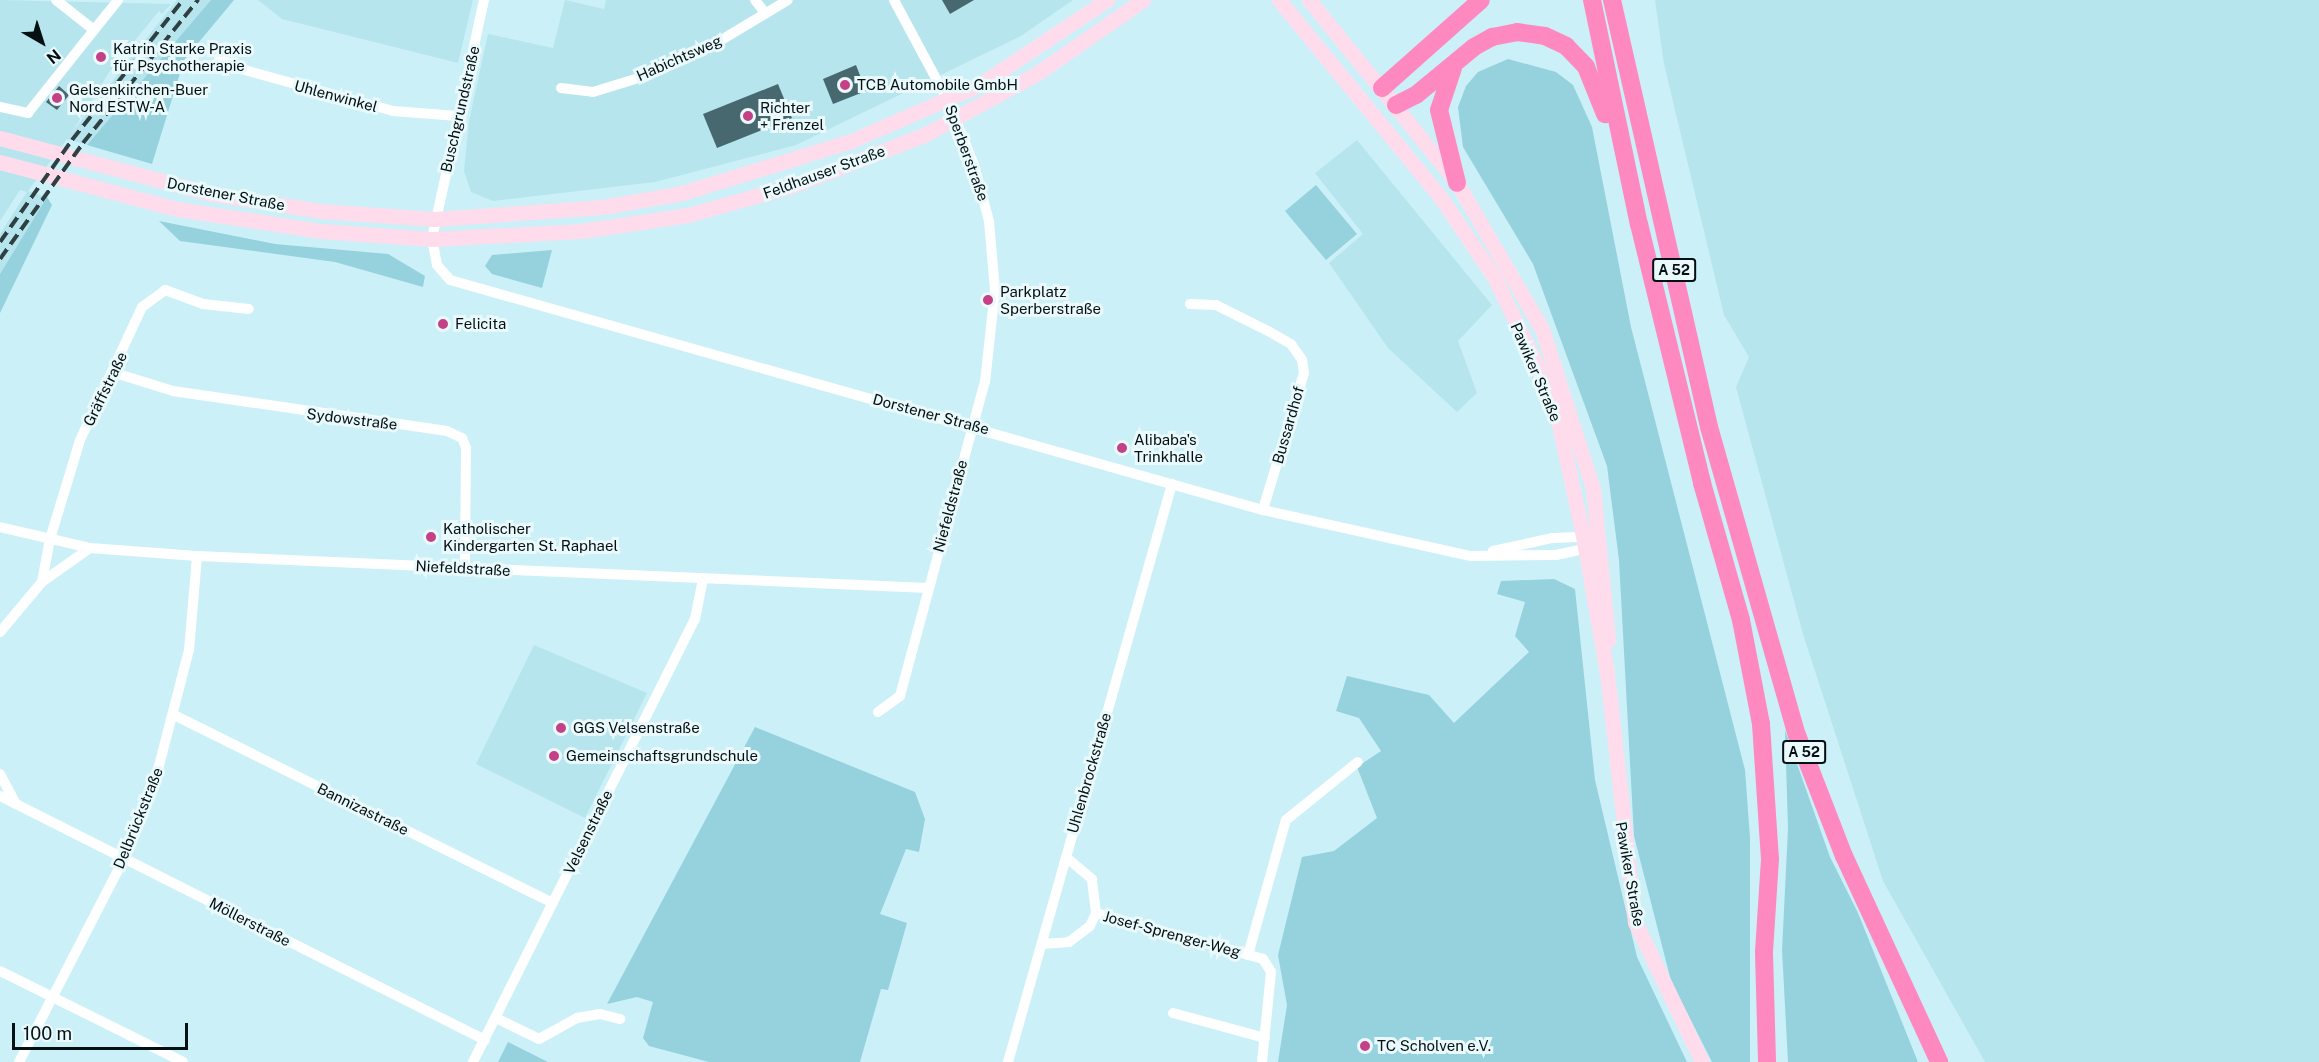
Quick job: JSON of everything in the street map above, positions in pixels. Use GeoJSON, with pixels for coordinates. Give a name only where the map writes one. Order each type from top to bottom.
{"type":"FeatureCollection","features":[{"type":"Feature","properties":{"kind":"highway"},"geometry":{"type":"LineString","coordinates":[[1382,88],[1481,0]]}},
{"type":"Feature","properties":{"kind":"highway","name":"A 52"},"geometry":{"type":"LineString","coordinates":[[1592,0],[1639,224],[1702,483],[1742,620],[1761,724],[1770,859],[1763,987],[1767,1062]]}},
{"type":"Feature","properties":{"kind":"highway","name":"A 52"},"geometry":{"type":"LineString","coordinates":[[1612,0],[1640,114],[1709,427],[1797,735],[1844,856],[1939,1062]]}},
{"type":"Feature","properties":{"kind":"highway"},"geometry":{"type":"LineString","coordinates":[[1625,0],[1643,96],[1640,114]]}},
{"type":"Feature","properties":{"kind":"highway"},"geometry":{"type":"LineString","coordinates":[[1396,105],[1416,95],[1458,59],[1492,36],[1518,32],[1545,36],[1566,46],[1586,68],[1600,94],[1621,185],[1639,224]]}},
{"type":"Feature","properties":{"kind":"highway"},"geometry":{"type":"LineString","coordinates":[[1457,183],[1439,110],[1442,90],[1458,59]]}},
{"type":"Feature","properties":{"kind":"main road","name":"Feldhauser Straße"},"geometry":{"type":"LineString","coordinates":[[435,219],[603,207],[682,193],[788,164],[947,99],[1017,62],[1107,0]]}},
{"type":"Feature","properties":{"kind":"main road","name":"Feldhauser Straße"},"geometry":{"type":"LineString","coordinates":[[432,239],[534,236],[688,214],[795,185],[956,120],[1036,74],[1143,0]]}},
{"type":"Feature","properties":{"kind":"main road","name":"Pawiker Straße"},"geometry":{"type":"LineString","coordinates":[[1279,0],[1372,110],[1441,198],[1494,277],[1537,365],[1559,425],[1585,543],[1607,673],[1635,922],[1702,1062]]}},
{"type":"Feature","properties":{"kind":"main road","name":"Pawiker Straße"},"geometry":{"type":"LineString","coordinates":[[1309,0],[1457,183],[1542,329],[1581,444],[1601,541],[1608,620],[1607,673]]}},
{"type":"Feature","properties":{"kind":"main road"},"geometry":{"type":"LineString","coordinates":[[1372,110],[1382,88]]}},
{"type":"Feature","properties":{"kind":"main road"},"geometry":{"type":"LineString","coordinates":[[1372,110],[1396,105]]}},
{"type":"Feature","properties":{"kind":"main road","name":"Dorstener Straße"},"geometry":{"type":"LineString","coordinates":[[0,138],[212,194],[320,211],[435,219]]}},
{"type":"Feature","properties":{"kind":"main road","name":"Dorstener Straße"},"geometry":{"type":"LineString","coordinates":[[0,162],[177,209],[321,231],[432,239]]}},
{"type":"Feature","properties":{"kind":"street"},"geometry":{"type":"LineString","coordinates":[[56,0],[94,30]]}},
{"type":"Feature","properties":{"kind":"street"},"geometry":{"type":"LineString","coordinates":[[0,107],[28,113],[118,0]]}},
{"type":"Feature","properties":{"kind":"street","name":"Buschgrundstraße"},"geometry":{"type":"LineString","coordinates":[[435,219],[484,0]]}},
{"type":"Feature","properties":{"kind":"street"},"geometry":{"type":"LineString","coordinates":[[755,0],[765,13]]}},
{"type":"Feature","properties":{"kind":"street","name":"Habichtsweg"},"geometry":{"type":"LineString","coordinates":[[561,88],[593,92],[642,77],[714,45],[788,0]]}},
{"type":"Feature","properties":{"kind":"street","name":"Sperberstraße"},"geometry":{"type":"LineString","coordinates":[[894,0],[947,99],[986,203],[994,262],[992,350],[972,424]]}},
{"type":"Feature","properties":{"kind":"street","name":"Uhlenwinkel"},"geometry":{"type":"LineString","coordinates":[[219,58],[241,69],[393,111],[458,116]]}},
{"type":"Feature","properties":{"kind":"street","name":"Dorstener Straße"},"geometry":{"type":"LineString","coordinates":[[435,219],[432,239],[437,265],[450,280],[972,424],[1263,510],[1457,554],[1515,556],[1585,543]]}},
{"type":"Feature","properties":{"kind":"street","name":"Gräffstraße"},"geometry":{"type":"LineString","coordinates":[[42,582],[50,539],[80,440],[115,373],[142,307],[165,290],[203,304],[249,309]]}},
{"type":"Feature","properties":{"kind":"street","name":"Bussardhof"},"geometry":{"type":"LineString","coordinates":[[1190,304],[1216,305],[1270,332],[1291,344],[1302,360],[1304,374],[1263,510]]}},
{"type":"Feature","properties":{"kind":"street","name":"Sydowstraße"},"geometry":{"type":"LineString","coordinates":[[115,373],[173,391],[447,431],[462,438],[466,448],[465,568]]}},
{"type":"Feature","properties":{"kind":"street","name":"Niefeldstraße"},"geometry":{"type":"LineString","coordinates":[[878,712],[900,696],[972,424]]}},
{"type":"Feature","properties":{"kind":"street","name":"Uhlenbrockstraße"},"geometry":{"type":"LineString","coordinates":[[1008,1062],[1172,484]]}},
{"type":"Feature","properties":{"kind":"street","name":"Niefeldstraße"},"geometry":{"type":"LineString","coordinates":[[0,527],[90,548],[197,556],[928,588]]}},
{"type":"Feature","properties":{"kind":"street","name":"Dorstener Straße"},"geometry":{"type":"LineString","coordinates":[[1457,554],[1601,541]]}},
{"type":"Feature","properties":{"kind":"street","name":"Gräffstraße"},"geometry":{"type":"LineString","coordinates":[[0,632],[42,582],[90,548]]}},
{"type":"Feature","properties":{"kind":"street","name":"Delbrückstraße"},"geometry":{"type":"LineString","coordinates":[[19,1062],[124,858],[153,789],[189,650],[197,556]]}},
{"type":"Feature","properties":{"kind":"street","name":"Velsenstraße"},"geometry":{"type":"LineString","coordinates":[[473,1062],[695,619],[703,579]]}},
{"type":"Feature","properties":{"kind":"street","name":"Bannizastraße"},"geometry":{"type":"LineString","coordinates":[[174,715],[553,903]]}},
{"type":"Feature","properties":{"kind":"street","name":"Josef-Sprenger-Weg"},"geometry":{"type":"LineString","coordinates":[[1248,955],[1286,820],[1358,762]]}},
{"type":"Feature","properties":{"kind":"street"},"geometry":{"type":"LineString","coordinates":[[0,774],[16,804]]}},
{"type":"Feature","properties":{"kind":"street","name":"Möllerstraße"},"geometry":{"type":"LineString","coordinates":[[0,796],[485,1040]]}},
{"type":"Feature","properties":{"kind":"street","name":"Josef-Sprenger-Weg"},"geometry":{"type":"LineString","coordinates":[[1042,944],[1069,942],[1085,931],[1096,913],[1092,879],[1066,857]]}},
{"type":"Feature","properties":{"kind":"street","name":"Josef-Sprenger-Weg"},"geometry":{"type":"LineString","coordinates":[[1096,913],[1263,959],[1271,972],[1262,1062]]}},
{"type":"Feature","properties":{"kind":"street"},"geometry":{"type":"LineString","coordinates":[[0,971],[183,1062]]}},
{"type":"Feature","properties":{"kind":"street"},"geometry":{"type":"LineString","coordinates":[[1173,1013],[1265,1038]]}},
{"type":"Feature","properties":{"kind":"street"},"geometry":{"type":"LineString","coordinates":[[496,1018],[539,1039],[577,1018],[600,1014],[620,1019]]}},
{"type":"Feature","properties":{"kind":"shaded area"},"geometry":{"type":"Polygon","coordinates":[[[0,0],[171,4],[162,14],[159,11],[110,71],[72,132],[177,0],[211,0],[87,145],[67,139],[28,191],[47,197],[0,274],[0,234],[27,192],[20,190],[0,221],[0,0]]]}},
{"type":"Feature","properties":{"kind":"shaded area"},"geometry":{"type":"Polygon","coordinates":[[[211,0],[234,0],[184,60],[152,164],[87,145],[211,0]]]}},
{"type":"Feature","properties":{"kind":"shaded area"},"geometry":{"type":"Polygon","coordinates":[[[258,0],[473,0],[458,63],[282,19],[258,0]]]}},
{"type":"Feature","properties":{"kind":"shaded area"},"geometry":{"type":"Polygon","coordinates":[[[565,0],[604,9],[606,0],[1073,0],[1021,36],[796,145],[655,182],[493,201],[471,192],[464,171],[469,121],[488,34],[553,48],[565,0]]]}},
{"type":"Feature","properties":{"kind":"shaded area"},"geometry":{"type":"Polygon","coordinates":[[[1655,0],[2319,0],[2319,1062],[1985,1062],[1883,881],[1803,634],[1736,387],[1749,357],[1724,315],[1664,64],[1655,0]]]}},
{"type":"Feature","properties":{"kind":"shaded area"},"geometry":{"type":"Polygon","coordinates":[[[1508,59],[1556,72],[1573,85],[1592,127],[1631,327],[1745,770],[1750,838],[1750,1062],[1712,1062],[1671,981],[1634,836],[1619,560],[1607,466],[1533,264],[1463,147],[1458,107],[1466,86],[1478,72],[1508,59]]]}},
{"type":"Feature","properties":{"kind":"shaded area"},"geometry":{"type":"Polygon","coordinates":[[[1357,140],[1492,305],[1458,341],[1477,393],[1457,412],[1388,348],[1329,263],[1363,234],[1315,173],[1357,140]]]}},
{"type":"Feature","properties":{"kind":"shaded area"},"geometry":{"type":"Polygon","coordinates":[[[1316,185],[1357,234],[1326,260],[1285,211],[1316,185]]]}},
{"type":"Feature","properties":{"kind":"shaded area"},"geometry":{"type":"Polygon","coordinates":[[[47,197],[52,205],[0,313],[0,274],[47,197]]]}},
{"type":"Feature","properties":{"kind":"shaded area"},"geometry":{"type":"Polygon","coordinates":[[[159,221],[275,244],[388,254],[425,276],[423,287],[335,262],[180,241],[159,221]]]}},
{"type":"Feature","properties":{"kind":"shaded area"},"geometry":{"type":"Polygon","coordinates":[[[552,250],[542,288],[492,274],[485,266],[492,255],[552,250]]]}},
{"type":"Feature","properties":{"kind":"shaded area"},"geometry":{"type":"Polygon","coordinates":[[[1554,579],[1575,589],[1595,780],[1637,957],[1687,1062],[1278,1062],[1287,1005],[1278,955],[1302,857],[1334,851],[1377,818],[1357,767],[1381,751],[1359,718],[1336,711],[1347,676],[1429,695],[1454,723],[1529,652],[1515,636],[1525,602],[1497,594],[1501,581],[1554,579]]]}},
{"type":"Feature","properties":{"kind":"shaded area","name":"GGS Velsenstraße"},"geometry":{"type":"Polygon","coordinates":[[[534,645],[647,693],[585,818],[476,764],[534,645]]]}},
{"type":"Feature","properties":{"kind":"shaded area"},"geometry":{"type":"Polygon","coordinates":[[[755,727],[915,792],[925,819],[919,852],[906,849],[880,914],[907,923],[888,990],[881,989],[860,1062],[709,1062],[649,1046],[643,1038],[653,1002],[637,997],[607,1004],[755,727]]]}},
{"type":"Feature","properties":{"kind":"shaded area"},"geometry":{"type":"Polygon","coordinates":[[[1785,730],[1830,857],[1858,913],[1918,1062],[1788,1062],[1782,950],[1788,829],[1785,730]]]}},
{"type":"Feature","properties":{"kind":"shaded area"},"geometry":{"type":"Polygon","coordinates":[[[508,1042],[548,1062],[498,1062],[508,1042]]]}},
{"type":"Feature","properties":{"kind":"building"},"geometry":{"type":"Polygon","coordinates":[[[942,0],[974,0],[950,14],[942,0]]]}},
{"type":"Feature","properties":{"kind":"building","name":"TCB Automobile GmbH"},"geometry":{"type":"Polygon","coordinates":[[[856,65],[866,91],[833,104],[823,79],[856,65]]]}},
{"type":"Feature","properties":{"kind":"building","name":"Richter + Frenzel"},"geometry":{"type":"Polygon","coordinates":[[[778,84],[792,118],[717,148],[703,114],[778,84]]]}},
{"type":"Feature","properties":{"kind":"building","name":"Gelsenkirchen-Buer Nord ESTW-A"},"geometry":{"type":"Polygon","coordinates":[[[59,86],[69,95],[57,110],[46,102],[59,86]]]}},
{"type":"Feature","properties":{"kind":"railway"},"geometry":{"type":"LineString","coordinates":[[0,242],[72,140],[183,0]]}},
{"type":"Feature","properties":{"kind":"railway"},"geometry":{"type":"LineString","coordinates":[[0,259],[83,143],[198,0]]}},
{"type":"Feature","properties":{"kind":"place","name":"Katrin Starke Praxis für Psychotherapie"},"geometry":{"type":"Point","coordinates":[101,57]}},
{"type":"Feature","properties":{"kind":"place","name":"TCB Automobile GmbH"},"geometry":{"type":"Point","coordinates":[845,85]}},
{"type":"Feature","properties":{"kind":"place","name":"Gelsenkirchen-Buer Nord ESTW-A"},"geometry":{"type":"Point","coordinates":[57,98]}},
{"type":"Feature","properties":{"kind":"place","name":"Richter + Frenzel"},"geometry":{"type":"Point","coordinates":[748,116]}},
{"type":"Feature","properties":{"kind":"place","name":"Parkplatz Sperberstraße"},"geometry":{"type":"Point","coordinates":[988,300]}},
{"type":"Feature","properties":{"kind":"place","name":"Felicita"},"geometry":{"type":"Point","coordinates":[443,324]}},
{"type":"Feature","properties":{"kind":"place","name":"Alibaba's Trinkhalle"},"geometry":{"type":"Point","coordinates":[1122,448]}},
{"type":"Feature","properties":{"kind":"place","name":"Katholischer Kindergarten St. Raphael"},"geometry":{"type":"Point","coordinates":[431,537]}},
{"type":"Feature","properties":{"kind":"place","name":"GGS Velsenstraße"},"geometry":{"type":"Point","coordinates":[561,728]}},
{"type":"Feature","properties":{"kind":"place","name":"Gemeinschaftsgrundschule"},"geometry":{"type":"Point","coordinates":[554,756]}},
{"type":"Feature","properties":{"kind":"place","name":"TC Scholven e.V."},"geometry":{"type":"Point","coordinates":[1365,1046]}}]}
